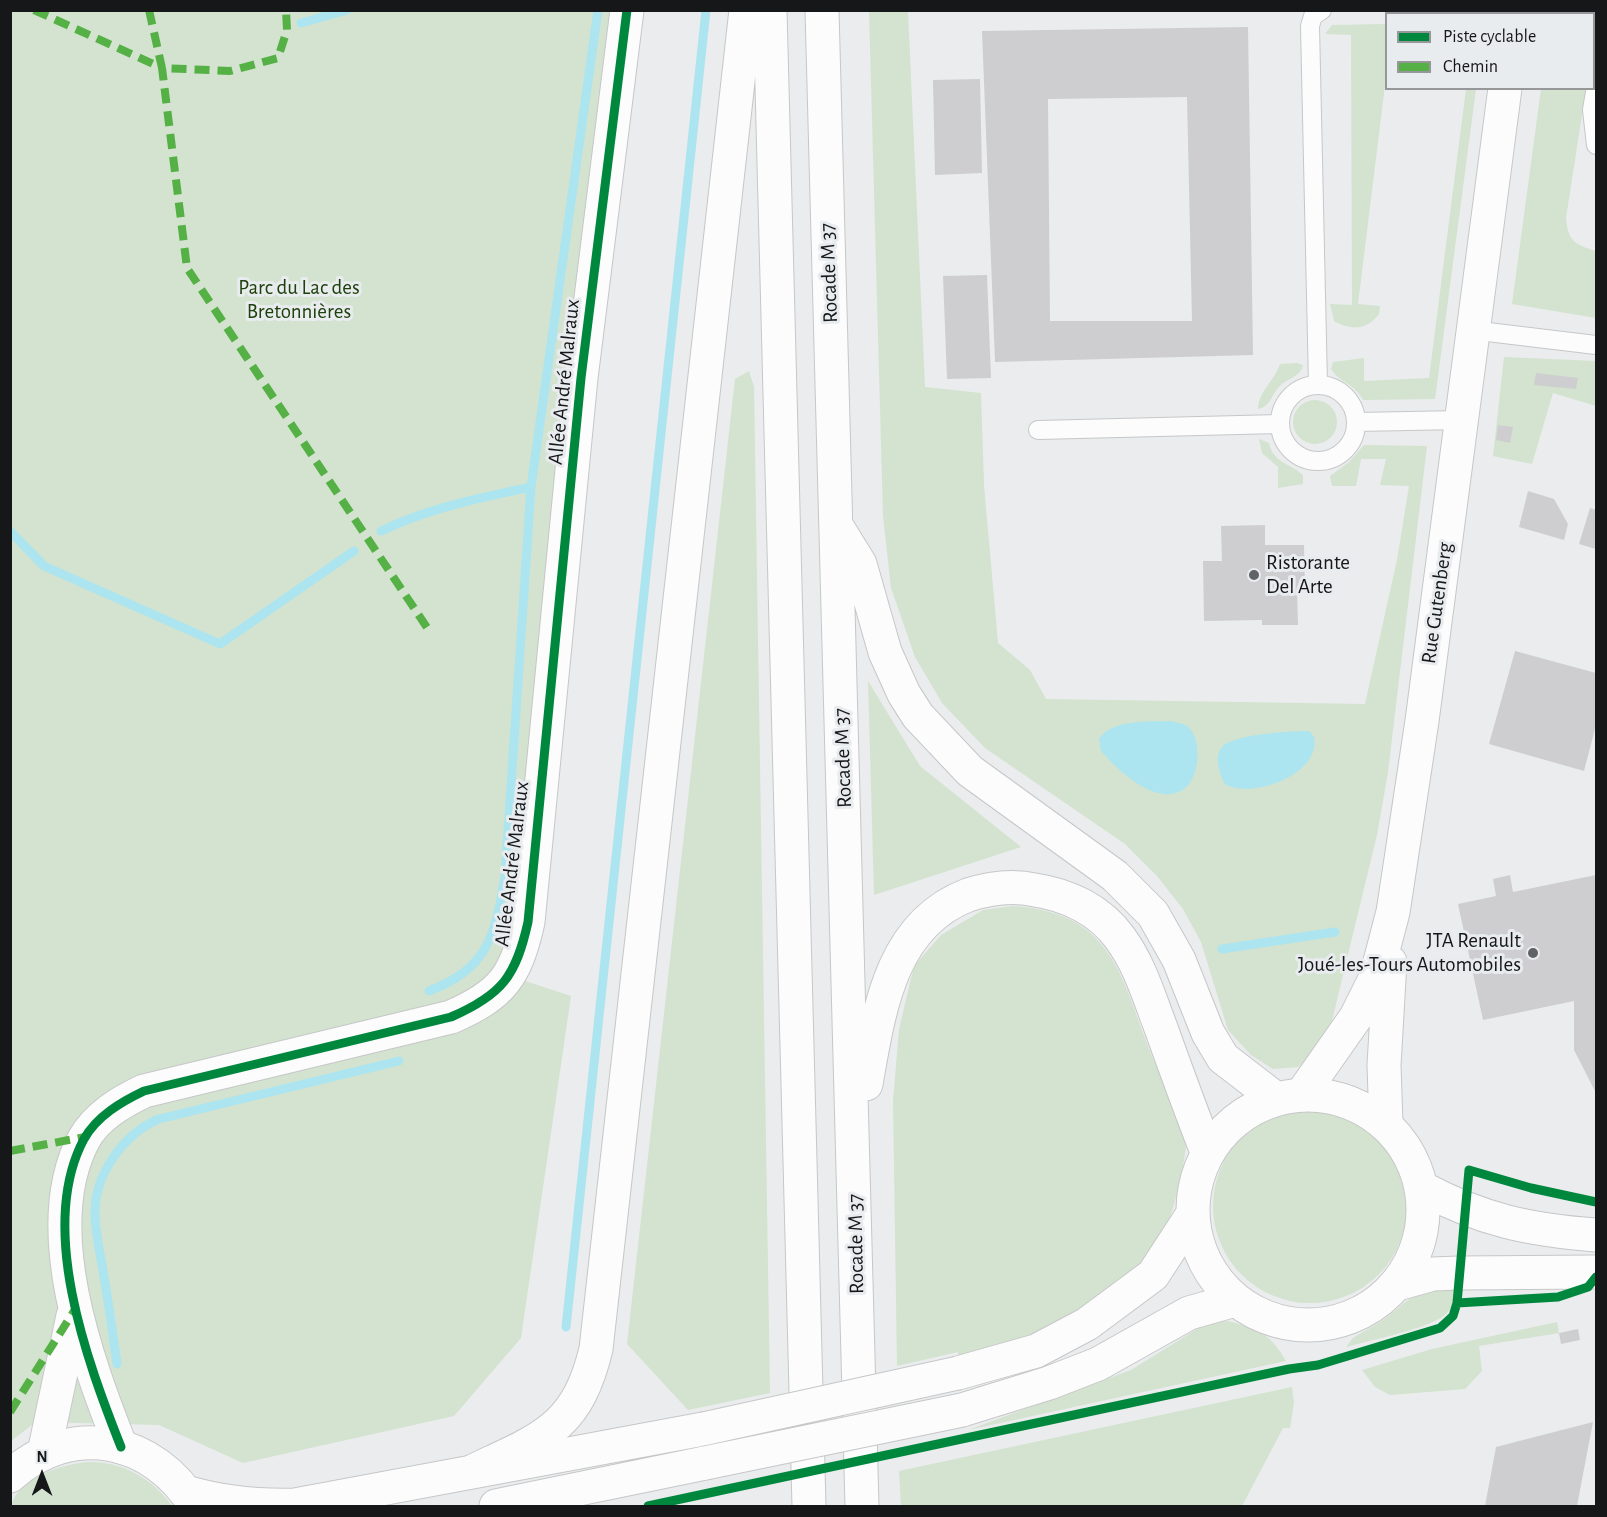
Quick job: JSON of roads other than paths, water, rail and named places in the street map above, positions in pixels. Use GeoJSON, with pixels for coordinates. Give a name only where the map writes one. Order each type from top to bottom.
{"type":"FeatureCollection","features":[{"type":"Feature","properties":{"kind":"main road","name":"Allée André Malraux"},"geometry":{"type":"LineString","coordinates":[[121,1447],[74,1311],[65,1226],[75,1162],[85,1137],[117,1104],[144,1091],[172,1082],[451,1017],[493,994],[509,975],[520,956],[528,922],[581,378],[627,10]]}},
{"type":"Feature","properties":{"kind":"main road"},"geometry":{"type":"LineString","coordinates":[[474,1470],[537,1441],[559,1425],[575,1406],[589,1380],[596,1349],[746,10]]}},
{"type":"Feature","properties":{"kind":"main road"},"geometry":{"type":"LineString","coordinates":[[770,10],[810,1506]]}},
{"type":"Feature","properties":{"kind":"main road","name":"Rocade M 37"},"geometry":{"type":"LineString","coordinates":[[822,10],[862,1506]]}},
{"type":"Feature","properties":{"kind":"main road","name":"Rue Gutenberg"},"geometry":{"type":"LineString","coordinates":[[1289,1096],[1356,1017],[1376,977],[1393,912],[1422,721],[1471,330],[1505,90]]}},
{"type":"Feature","properties":{"kind":"main road"},"geometry":{"type":"LineString","coordinates":[[836,525],[860,564],[885,652],[904,694],[918,716],[970,771],[1115,876],[1153,914],[1179,960],[1208,1033],[1223,1058],[1289,1096]]}},
{"type":"Feature","properties":{"kind":"main road"},"geometry":{"type":"LineString","coordinates":[[854,1151],[874,1037],[886,989],[901,953],[923,923],[948,903],[982,891],[1020,887],[1055,893],[1088,907],[1119,935],[1138,966],[1207,1152]]}},
{"type":"Feature","properties":{"kind":"main road"},"geometry":{"type":"LineString","coordinates":[[1386,1124],[1384,1065],[1393,912]]}},
{"type":"Feature","properties":{"kind":"main road"},"geometry":{"type":"LineString","coordinates":[[1289,1096],[1329,1096],[1355,1104],[1386,1124],[1409,1154],[1422,1188],[1424,1222],[1415,1256],[1397,1284],[1370,1308],[1319,1326],[1301,1326],[1266,1318],[1235,1300],[1213,1276],[1197,1247],[1192,1215],[1194,1183],[1207,1152],[1225,1129],[1240,1116],[1289,1096]]}},
{"type":"Feature","properties":{"kind":"main road"},"geometry":{"type":"LineString","coordinates":[[1422,1188],[1464,1209],[1510,1225],[1596,1235]]}},
{"type":"Feature","properties":{"kind":"main road"},"geometry":{"type":"LineString","coordinates":[[10,1476],[44,1453],[82,1443],[121,1447],[158,1464],[191,1499],[253,1506],[295,1505],[703,1429],[958,1372],[1036,1351],[1087,1324],[1153,1275],[1192,1215]]}},
{"type":"Feature","properties":{"kind":"main road"},"geometry":{"type":"LineString","coordinates":[[1397,1284],[1450,1273],[1596,1272]]}},
{"type":"Feature","properties":{"kind":"main road"},"geometry":{"type":"LineString","coordinates":[[496,1506],[962,1410],[1049,1383],[1098,1364],[1189,1313],[1235,1300]]}},
{"type":"Feature","properties":{"kind":"main road","name":"Allée André Malraux"},"geometry":{"type":"LineString","coordinates":[[44,1453],[74,1311]]}},
{"type":"Feature","properties":{"kind":"lane"},"geometry":{"type":"LineString","coordinates":[[1318,385],[1310,26],[1313,16],[1322,10]]}},
{"type":"Feature","properties":{"kind":"lane"},"geometry":{"type":"LineString","coordinates":[[1596,86],[1592,110],[1596,145]]}},
{"type":"Feature","properties":{"kind":"lane"},"geometry":{"type":"LineString","coordinates":[[1471,330],[1596,345]]}},
{"type":"Feature","properties":{"kind":"lane"},"geometry":{"type":"LineString","coordinates":[[1318,385],[1330,386],[1345,395],[1352,405],[1356,422],[1353,438],[1348,447],[1335,457],[1320,460],[1305,458],[1292,451],[1284,439],[1280,424],[1281,413],[1289,399],[1302,389],[1318,385]]}},
{"type":"Feature","properties":{"kind":"lane"},"geometry":{"type":"LineString","coordinates":[[1356,422],[1461,420]]}},
{"type":"Feature","properties":{"kind":"lane"},"geometry":{"type":"LineString","coordinates":[[1038,430],[1280,424]]}},
{"type":"Feature","properties":{"kind":"water"},"geometry":{"type":"Polygon","coordinates":[[[1169,721],[1181,723],[1192,732],[1196,739],[1198,758],[1189,784],[1173,794],[1162,794],[1138,784],[1117,768],[1101,751],[1099,739],[1112,728],[1131,723],[1169,721]]]}},
{"type":"Feature","properties":{"kind":"water"},"geometry":{"type":"Polygon","coordinates":[[[1309,731],[1314,737],[1313,751],[1307,763],[1296,773],[1282,781],[1250,789],[1225,784],[1218,757],[1221,748],[1227,743],[1248,736],[1309,731]]]}},
{"type":"Feature","properties":{"kind":"waterway"},"geometry":{"type":"LineString","coordinates":[[301,23],[347,10]]}},
{"type":"Feature","properties":{"kind":"waterway"},"geometry":{"type":"LineString","coordinates":[[381,531],[436,510],[531,487],[598,10]]}},
{"type":"Feature","properties":{"kind":"waterway"},"geometry":{"type":"LineString","coordinates":[[566,1327],[706,10]]}},
{"type":"Feature","properties":{"kind":"waterway"},"geometry":{"type":"LineString","coordinates":[[429,991],[465,972],[477,960],[492,932],[501,897],[505,876],[531,487]]}},
{"type":"Feature","properties":{"kind":"waterway"},"geometry":{"type":"LineString","coordinates":[[10,531],[44,566],[220,644],[354,551]]}},
{"type":"Feature","properties":{"kind":"waterway"},"geometry":{"type":"LineString","coordinates":[[1222,949],[1335,932]]}},
{"type":"Feature","properties":{"kind":"waterway"},"geometry":{"type":"LineString","coordinates":[[117,1364],[95,1217],[99,1186],[113,1158],[122,1146],[146,1126],[159,1119],[399,1061]]}},
{"type":"Feature","properties":{"kind":"place","name":"Ristorante Del Arte"},"geometry":{"type":"Point","coordinates":[1254,575]}},
{"type":"Feature","properties":{"kind":"place","name":"JTA Renault Joué-les-Tours Automobiles"},"geometry":{"type":"Point","coordinates":[1533,953]}},
{"type":"Feature","properties":{"kind":"park label","name":"Parc du Lac des Bretonnières"},"geometry":{"type":"Point","coordinates":[299,300]}}]}
